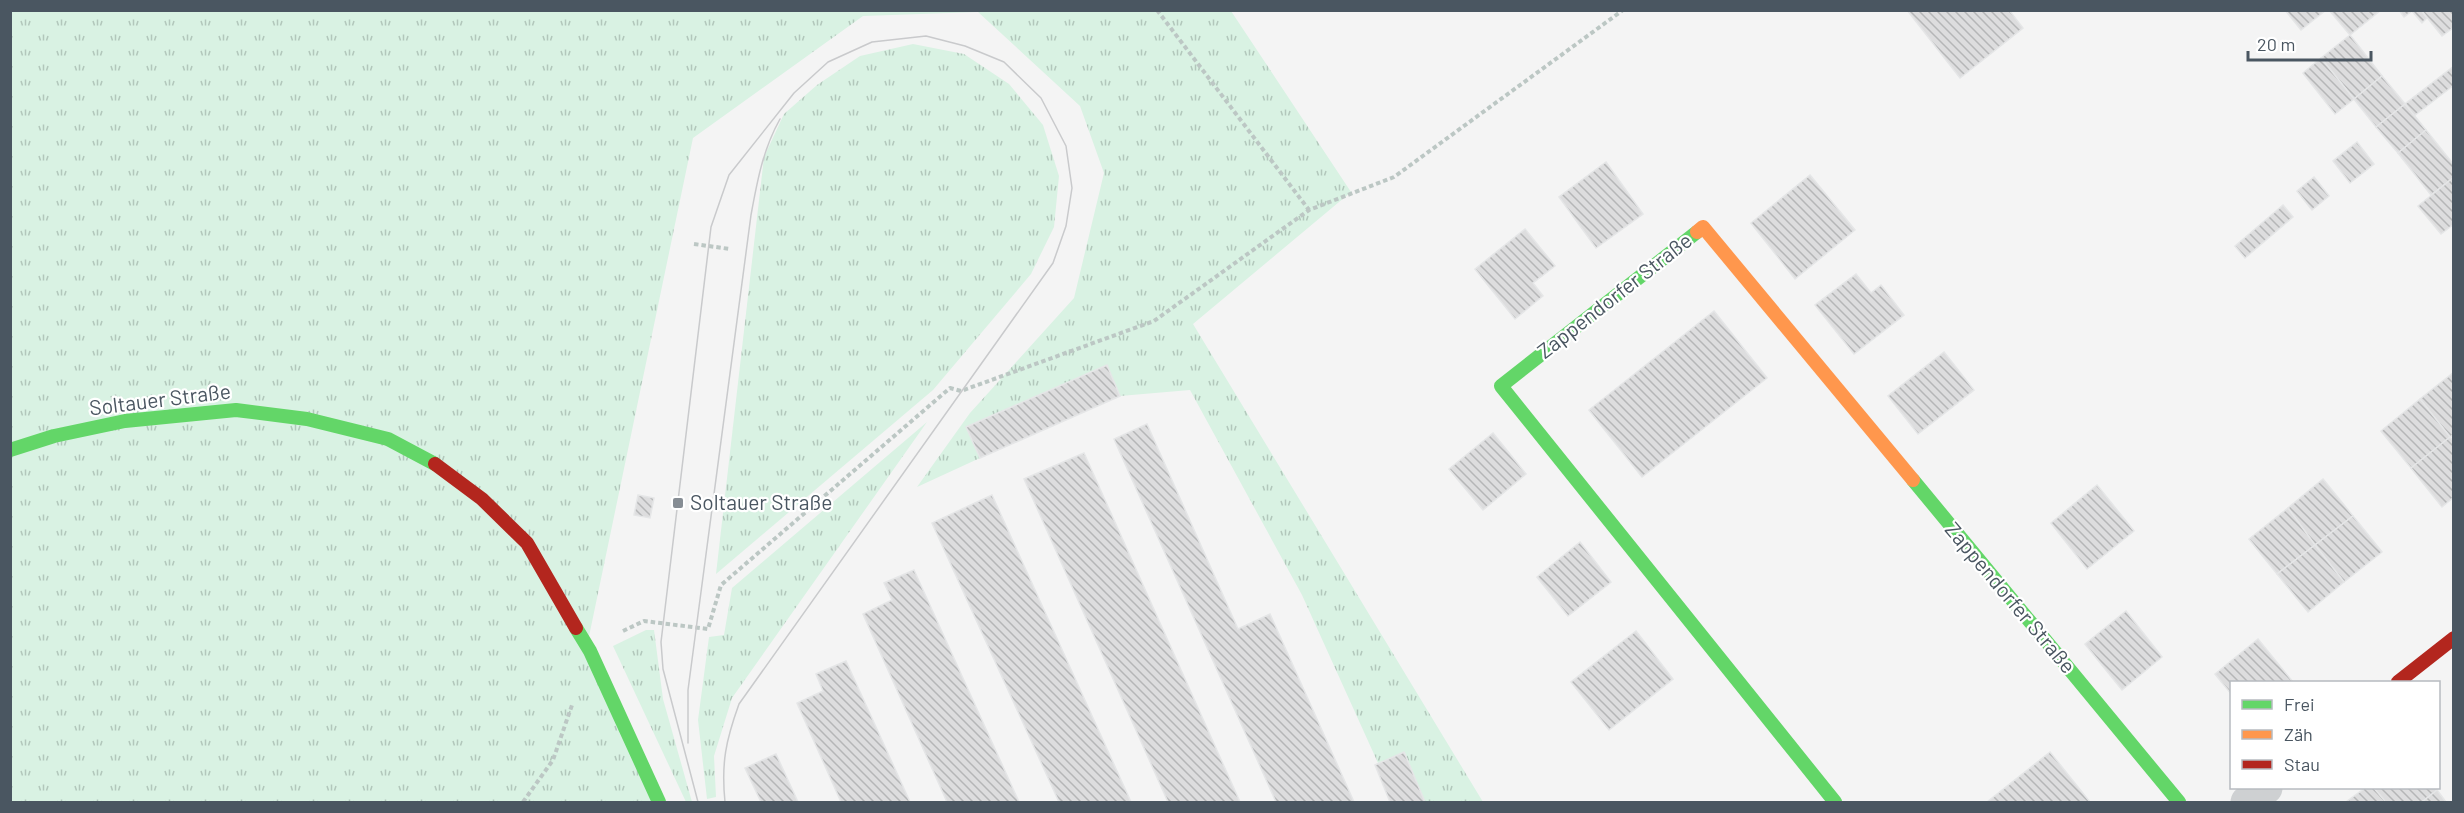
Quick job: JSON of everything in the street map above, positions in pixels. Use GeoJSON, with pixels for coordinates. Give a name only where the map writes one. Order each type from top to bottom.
{"type":"FeatureCollection","features":[{"type":"Feature","properties":{"kind":"street","name":"Zappendorfer Straße"},"geometry":{"type":"LineString","coordinates":[[1835,802],[1501,386],[1703,227],[2179,802]]}},
{"type":"Feature","properties":{"kind":"street","name":"Soltauer Straße"},"geometry":{"type":"LineString","coordinates":[[10,450],[54,436],[125,420],[236,410],[307,419],[388,439],[438,465],[482,499],[527,543],[590,651],[659,802]]}},
{"type":"Feature","properties":{"kind":"street"},"geometry":{"type":"LineString","coordinates":[[2399,681],[2454,638]]}},
{"type":"Feature","properties":{"kind":"street"},"geometry":{"type":"LineString","coordinates":[[2247,802],[2265,789]]}},
{"type":"Feature","properties":{"kind":"path"},"geometry":{"type":"LineString","coordinates":[[1157,10],[1309,210]]}},
{"type":"Feature","properties":{"kind":"path"},"geometry":{"type":"LineString","coordinates":[[644,621],[708,629],[721,585],[950,388],[961,391],[1154,321],[1309,210],[1394,177],[1623,10]]}},
{"type":"Feature","properties":{"kind":"path"},"geometry":{"type":"LineString","coordinates":[[694,244],[730,249]]}},
{"type":"Feature","properties":{"kind":"path"},"geometry":{"type":"LineString","coordinates":[[523,802],[553,760],[590,651]]}},
{"type":"Feature","properties":{"kind":"green space"},"geometry":{"type":"Polygon","coordinates":[[[10,11],[1231,11],[1351,192],[1193,324],[1483,802],[1425,802],[1405,753],[1378,763],[1302,595],[1190,390],[1120,396],[1106,365],[967,427],[980,458],[917,487],[970,413],[1074,298],[1104,173],[1080,106],[978,12],[863,16],[693,138],[587,646],[659,802],[11,802],[10,11]]]}},
{"type":"Feature","properties":{"kind":"green space"},"geometry":{"type":"Polygon","coordinates":[[[913,44],[964,54],[1009,84],[1043,125],[1059,176],[1054,227],[1031,274],[933,390],[716,574],[764,157],[784,114],[817,85],[860,56],[913,44]]]}},
{"type":"Feature","properties":{"kind":"green space"},"geometry":{"type":"Polygon","coordinates":[[[927,422],[732,698],[714,756],[716,797],[707,799],[698,720],[709,637],[724,635],[732,588],[927,422]]]}},
{"type":"Feature","properties":{"kind":"green space"},"geometry":{"type":"Polygon","coordinates":[[[646,630],[654,630],[663,699],[692,802],[686,802],[613,646],[646,630]]]}},
{"type":"Feature","properties":{"kind":"building"},"geometry":{"type":"Polygon","coordinates":[[[1907,10],[2009,10],[2023,28],[1960,78],[1907,10]]]}},
{"type":"Feature","properties":{"kind":"building"},"geometry":{"type":"Polygon","coordinates":[[[2285,10],[2326,10],[2301,30],[2285,10]]]}},
{"type":"Feature","properties":{"kind":"building"},"geometry":{"type":"Polygon","coordinates":[[[2329,10],[2381,10],[2350,35],[2329,10]]]}},
{"type":"Feature","properties":{"kind":"building"},"geometry":{"type":"Polygon","coordinates":[[[2399,10],[2421,10],[2427,18],[2422,23],[2412,11],[2404,17],[2399,10]]]}},
{"type":"Feature","properties":{"kind":"building"},"geometry":{"type":"Polygon","coordinates":[[[2421,10],[2454,10],[2454,27],[2442,36],[2421,10]]]}},
{"type":"Feature","properties":{"kind":"building"},"geometry":{"type":"Polygon","coordinates":[[[2350,35],[2382,76],[2354,99],[2321,58],[2350,35]]]}},
{"type":"Feature","properties":{"kind":"building"},"geometry":{"type":"Polygon","coordinates":[[[2321,58],[2354,99],[2335,114],[2303,73],[2321,58]]]}},
{"type":"Feature","properties":{"kind":"building"},"geometry":{"type":"Polygon","coordinates":[[[2454,66],[2454,85],[2414,116],[2405,104],[2454,66]]]}},
{"type":"Feature","properties":{"kind":"building"},"geometry":{"type":"Polygon","coordinates":[[[2382,76],[2405,104],[2376,127],[2354,99],[2382,76]]]}},
{"type":"Feature","properties":{"kind":"building"},"geometry":{"type":"Polygon","coordinates":[[[2405,104],[2426,130],[2398,153],[2376,127],[2405,104]]]}},
{"type":"Feature","properties":{"kind":"building"},"geometry":{"type":"Polygon","coordinates":[[[2426,130],[2454,165],[2454,177],[2431,195],[2398,153],[2426,130]]]}},
{"type":"Feature","properties":{"kind":"building"},"geometry":{"type":"Polygon","coordinates":[[[2357,142],[2374,164],[2350,183],[2333,161],[2357,142]]]}},
{"type":"Feature","properties":{"kind":"building"},"geometry":{"type":"Polygon","coordinates":[[[1606,162],[1643,214],[1596,248],[1559,197],[1606,162]]]}},
{"type":"Feature","properties":{"kind":"building"},"geometry":{"type":"Polygon","coordinates":[[[1810,175],[1855,230],[1795,279],[1751,223],[1810,175]]]}},
{"type":"Feature","properties":{"kind":"building"},"geometry":{"type":"Polygon","coordinates":[[[2314,177],[2329,196],[2312,210],[2297,191],[2314,177]]]}},
{"type":"Feature","properties":{"kind":"building"},"geometry":{"type":"Polygon","coordinates":[[[2454,177],[2454,224],[2441,234],[2418,206],[2454,177]]]}},
{"type":"Feature","properties":{"kind":"building"},"geometry":{"type":"Polygon","coordinates":[[[2283,205],[2293,217],[2245,258],[2235,246],[2283,205]]]}},
{"type":"Feature","properties":{"kind":"building"},"geometry":{"type":"Polygon","coordinates":[[[1525,229],[1555,266],[1533,283],[1543,296],[1515,319],[1475,269],[1525,229]]]}},
{"type":"Feature","properties":{"kind":"building"},"geometry":{"type":"Polygon","coordinates":[[[1856,274],[1871,293],[1881,285],[1904,315],[1854,354],[1815,305],[1856,274]]]}},
{"type":"Feature","properties":{"kind":"building"},"geometry":{"type":"Polygon","coordinates":[[[1714,311],[1767,378],[1642,477],[1589,410],[1714,311]]]}},
{"type":"Feature","properties":{"kind":"building"},"geometry":{"type":"Polygon","coordinates":[[[1944,352],[1974,390],[1918,434],[1888,396],[1944,352]]]}},
{"type":"Feature","properties":{"kind":"building"},"geometry":{"type":"Polygon","coordinates":[[[1107,365],[1120,396],[980,458],[966,427],[1107,365]]]}},
{"type":"Feature","properties":{"kind":"building"},"geometry":{"type":"Polygon","coordinates":[[[2454,372],[2454,434],[2450,437],[2420,399],[2454,372]]]}},
{"type":"Feature","properties":{"kind":"building"},"geometry":{"type":"Polygon","coordinates":[[[2420,399],[2450,437],[2411,468],[2381,431],[2420,399]]]}},
{"type":"Feature","properties":{"kind":"building"},"geometry":{"type":"Polygon","coordinates":[[[1147,424],[1238,629],[1270,614],[1354,802],[1276,802],[1114,439],[1147,424]]]}},
{"type":"Feature","properties":{"kind":"building"},"geometry":{"type":"Polygon","coordinates":[[[1493,433],[1526,474],[1483,510],[1449,469],[1493,433]]]}},
{"type":"Feature","properties":{"kind":"building"},"geometry":{"type":"Polygon","coordinates":[[[2450,437],[2454,442],[2454,497],[2442,507],[2411,468],[2450,437]]]}},
{"type":"Feature","properties":{"kind":"building"},"geometry":{"type":"Polygon","coordinates":[[[1084,453],[1240,802],[1168,802],[1024,479],[1084,453]]]}},
{"type":"Feature","properties":{"kind":"building"},"geometry":{"type":"Polygon","coordinates":[[[2323,479],[2353,516],[2315,545],[2288,508],[2323,479]]]}},
{"type":"Feature","properties":{"kind":"building"},"geometry":{"type":"Polygon","coordinates":[[[2097,485],[2134,531],[2087,569],[2051,523],[2097,485]]]}},
{"type":"Feature","properties":{"kind":"building"},"geometry":{"type":"Polygon","coordinates":[[[638,495],[654,498],[650,518],[634,515],[638,495]]]}},
{"type":"Feature","properties":{"kind":"building"},"geometry":{"type":"Polygon","coordinates":[[[992,495],[1131,802],[1059,802],[932,523],[992,495]]]}},
{"type":"Feature","properties":{"kind":"building"},"geometry":{"type":"Polygon","coordinates":[[[2288,508],[2315,545],[2277,574],[2249,539],[2288,508]]]}},
{"type":"Feature","properties":{"kind":"building"},"geometry":{"type":"Polygon","coordinates":[[[2353,516],[2382,552],[2344,582],[2315,545],[2353,516]]]}},
{"type":"Feature","properties":{"kind":"building"},"geometry":{"type":"Polygon","coordinates":[[[1580,542],[1611,582],[1568,616],[1537,577],[1580,542]]]}},
{"type":"Feature","properties":{"kind":"building"},"geometry":{"type":"Polygon","coordinates":[[[2315,545],[2344,582],[2308,612],[2277,574],[2315,545]]]}},
{"type":"Feature","properties":{"kind":"building"},"geometry":{"type":"Polygon","coordinates":[[[914,570],[1019,802],[947,802],[863,614],[892,600],[884,583],[914,570]]]}},
{"type":"Feature","properties":{"kind":"building"},"geometry":{"type":"Polygon","coordinates":[[[2126,611],[2162,657],[2122,690],[2085,644],[2126,611]]]}},
{"type":"Feature","properties":{"kind":"building"},"geometry":{"type":"Polygon","coordinates":[[[1636,631],[1673,679],[1609,730],[1571,682],[1636,631]]]}},
{"type":"Feature","properties":{"kind":"building"},"geometry":{"type":"Polygon","coordinates":[[[2258,639],[2292,681],[2230,681],[2230,693],[2215,674],[2258,639]]]}},
{"type":"Feature","properties":{"kind":"building"},"geometry":{"type":"Polygon","coordinates":[[[846,661],[910,802],[841,802],[797,703],[823,691],[816,674],[846,661]]]}},
{"type":"Feature","properties":{"kind":"building"},"geometry":{"type":"Polygon","coordinates":[[[1404,752],[1425,802],[1390,802],[1375,765],[1404,752]]]}},
{"type":"Feature","properties":{"kind":"building"},"geometry":{"type":"Polygon","coordinates":[[[2050,752],[2090,802],[1987,802],[2050,752]]]}},
{"type":"Feature","properties":{"kind":"building"},"geometry":{"type":"Polygon","coordinates":[[[776,754],[798,802],[761,802],[745,768],[776,754]]]}},
{"type":"Feature","properties":{"kind":"building"},"geometry":{"type":"Polygon","coordinates":[[[2364,789],[2375,789],[2386,802],[2346,802],[2364,789]]]}},
{"type":"Feature","properties":{"kind":"building"},"geometry":{"type":"Polygon","coordinates":[[[2375,789],[2437,790],[2422,802],[2386,802],[2375,789]]]}},
{"type":"Feature","properties":{"kind":"building"},"geometry":{"type":"Polygon","coordinates":[[[2437,790],[2446,802],[2422,802],[2437,790]]]}},
{"type":"Feature","properties":{"kind":"tram line"},"geometry":{"type":"LineString","coordinates":[[698,802],[663,669],[661,642],[711,227],[729,175],[794,93],[828,62],[872,42],[926,36],[965,46],[1004,62],[1041,98],[1066,146],[1072,188],[1066,226],[1053,263],[739,704],[726,752],[725,802]]}},
{"type":"Feature","properties":{"kind":"tram line"},"geometry":{"type":"LineString","coordinates":[[688,743],[688,690],[751,215],[765,154],[780,119]]}},
{"type":"Feature","properties":{"kind":"traffic: fast"},"geometry":{"type":"LineString","coordinates":[[1697,232],[1501,386],[1835,802]]}},
{"type":"Feature","properties":{"kind":"traffic: fast"},"geometry":{"type":"LineString","coordinates":[[10,450],[54,436],[125,421],[236,410],[307,419],[388,439],[435,464]]}},
{"type":"Feature","properties":{"kind":"traffic: fast"},"geometry":{"type":"LineString","coordinates":[[1913,480],[2179,802]]}},
{"type":"Feature","properties":{"kind":"traffic: fast"},"geometry":{"type":"LineString","coordinates":[[576,628],[590,651],[659,802]]}},
{"type":"Feature","properties":{"kind":"traffic: slow"},"geometry":{"type":"LineString","coordinates":[[1697,232],[1703,227],[1913,480]]}},
{"type":"Feature","properties":{"kind":"traffic: jam"},"geometry":{"type":"LineString","coordinates":[[435,464],[482,499],[527,543],[576,628]]}},
{"type":"Feature","properties":{"kind":"traffic: jam"},"geometry":{"type":"LineString","coordinates":[[2399,681],[2454,638]]}},
{"type":"Feature","properties":{"kind":"place","name":"Soltauer Straße"},"geometry":{"type":"Point","coordinates":[678,503]}}]}
